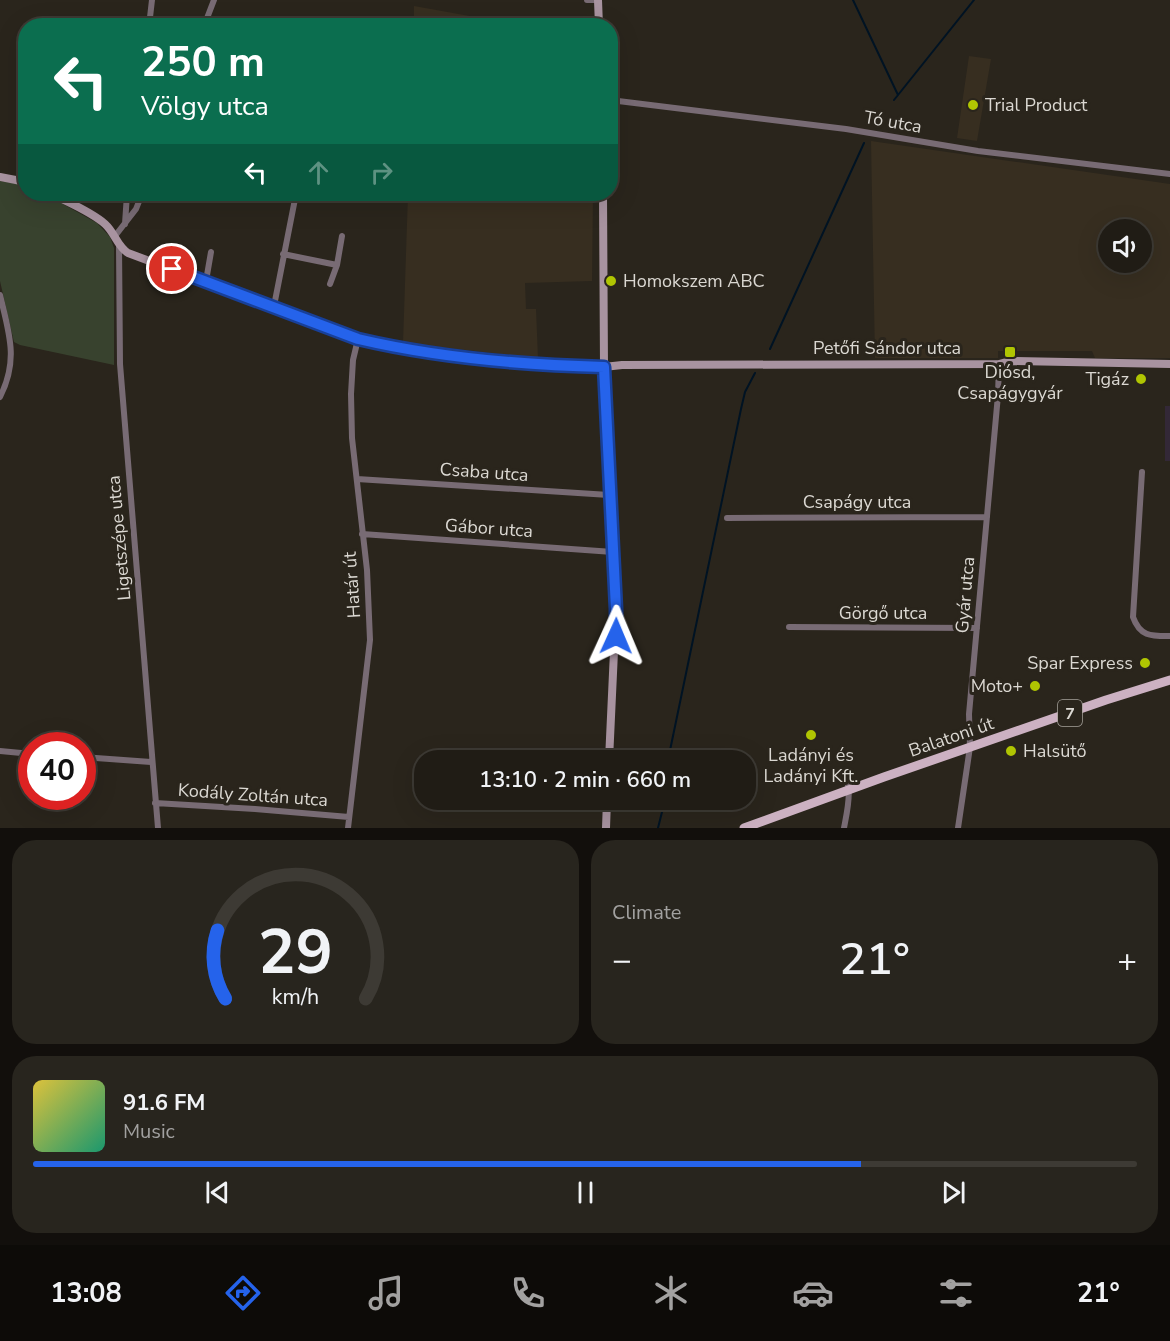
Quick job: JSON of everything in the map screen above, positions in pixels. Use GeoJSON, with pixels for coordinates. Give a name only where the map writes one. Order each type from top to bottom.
{"type":"FeatureCollection","features":[{"type":"Feature","properties":{"kind":"main road","name":"Balatoni út"},"geometry":{"type":"LineString","coordinates":[[744,828],[970,747],[1170,680]]}},
{"type":"Feature","properties":{"kind":"street"},"geometry":{"type":"LineString","coordinates":[[149,18],[152,0]]}},
{"type":"Feature","properties":{"kind":"street"},"geometry":{"type":"LineString","coordinates":[[207,18],[214,0]]}},
{"type":"Feature","properties":{"kind":"street"},"geometry":{"type":"LineString","coordinates":[[587,0],[598,0],[599,18]]}},
{"type":"Feature","properties":{"kind":"street","name":"Tó utca"},"geometry":{"type":"LineString","coordinates":[[618,101],[846,129],[978,151],[1170,174]]}},
{"type":"Feature","properties":{"kind":"street"},"geometry":{"type":"LineString","coordinates":[[0,177],[18,180]]}},
{"type":"Feature","properties":{"kind":"street"},"geometry":{"type":"LineString","coordinates":[[65,201],[99,219],[115,236],[119,246]]}},
{"type":"Feature","properties":{"kind":"street"},"geometry":{"type":"LineString","coordinates":[[125,224],[127,201]]}},
{"type":"Feature","properties":{"kind":"street"},"geometry":{"type":"LineString","coordinates":[[115,236],[136,209],[139,201]]}},
{"type":"Feature","properties":{"kind":"street"},"geometry":{"type":"LineString","coordinates":[[274,306],[294,201]]}},
{"type":"Feature","properties":{"kind":"street"},"geometry":{"type":"LineString","coordinates":[[603,201],[604,367],[616,609],[609,750]]}},
{"type":"Feature","properties":{"kind":"street"},"geometry":{"type":"LineString","coordinates":[[330,284],[337,265],[342,236]]}},
{"type":"Feature","properties":{"kind":"street","name":"Petőfi Sándor utca"},"geometry":{"type":"LineString","coordinates":[[119,246],[128,253],[358,339],[453,358],[604,367],[620,365],[999,364],[1032,360],[1170,364]]}},
{"type":"Feature","properties":{"kind":"street","name":"Ligetszépe utca"},"geometry":{"type":"LineString","coordinates":[[119,246],[120,364],[158,828]]}},
{"type":"Feature","properties":{"kind":"street"},"geometry":{"type":"LineString","coordinates":[[206,281],[212,252]]}},
{"type":"Feature","properties":{"kind":"street"},"geometry":{"type":"LineString","coordinates":[[283,254],[337,265]]}},
{"type":"Feature","properties":{"kind":"street"},"geometry":{"type":"LineString","coordinates":[[0,295],[12,347],[10,371],[0,397]]}},
{"type":"Feature","properties":{"kind":"street","name":"Határ út"},"geometry":{"type":"LineString","coordinates":[[348,828],[370,651],[367,570],[351,394],[352,360],[358,339]]}},
{"type":"Feature","properties":{"kind":"street","name":"Gyár utca"},"geometry":{"type":"LineString","coordinates":[[958,828],[970,747],[969,714],[999,364]]}},
{"type":"Feature","properties":{"kind":"street"},"geometry":{"type":"LineString","coordinates":[[1142,472],[1133,617],[1137,627],[1146,634],[1170,636]]}},
{"type":"Feature","properties":{"kind":"street","name":"Csaba utca"},"geometry":{"type":"LineString","coordinates":[[357,479],[609,495]]}},
{"type":"Feature","properties":{"kind":"street","name":"Csapágy utca"},"geometry":{"type":"LineString","coordinates":[[727,518],[987,517]]}},
{"type":"Feature","properties":{"kind":"street","name":"Gábor utca"},"geometry":{"type":"LineString","coordinates":[[363,534],[613,552]]}},
{"type":"Feature","properties":{"kind":"street","name":"Görgő utca"},"geometry":{"type":"LineString","coordinates":[[789,627],[976,628]]}},
{"type":"Feature","properties":{"kind":"street"},"geometry":{"type":"LineString","coordinates":[[0,751],[18,753]]}},
{"type":"Feature","properties":{"kind":"street"},"geometry":{"type":"LineString","coordinates":[[96,758],[151,762]]}},
{"type":"Feature","properties":{"kind":"street"},"geometry":{"type":"LineString","coordinates":[[834,776],[839,775],[847,780],[849,790],[844,828]]}},
{"type":"Feature","properties":{"kind":"street","name":"Kodály Zoltán utca"},"geometry":{"type":"LineString","coordinates":[[155,803],[349,817]]}},
{"type":"Feature","properties":{"kind":"street"},"geometry":{"type":"LineString","coordinates":[[606,828],[607,810]]}},
{"type":"Feature","properties":{"kind":"shaded area"},"geometry":{"type":"Polygon","coordinates":[[[414,6],[481,18],[414,18],[414,6]]]}},
{"type":"Feature","properties":{"kind":"shaded area"},"geometry":{"type":"Polygon","coordinates":[[[969,56],[991,59],[977,141],[957,138],[969,56]]]}},
{"type":"Feature","properties":{"kind":"shaded area"},"geometry":{"type":"Polygon","coordinates":[[[871,141],[1170,184],[1170,358],[1095,358],[1092,351],[998,351],[998,358],[875,358],[871,141]]]}},
{"type":"Feature","properties":{"kind":"shaded area"},"geometry":{"type":"Polygon","coordinates":[[[408,201],[593,201],[592,281],[525,283],[526,309],[536,309],[538,358],[403,343],[408,201]]]}},
{"type":"Feature","properties":{"kind":"shaded area"},"geometry":{"type":"Polygon","coordinates":[[[1165,406],[1170,406],[1170,461],[1165,461],[1165,406]]]}},
{"type":"Feature","properties":{"kind":"green space"},"geometry":{"type":"Polygon","coordinates":[[[0,181],[18,184],[18,201],[58,201],[97,223],[110,237],[114,248],[114,365],[14,342],[0,281],[0,181]]]}},
{"type":"Feature","properties":{"kind":"waterway"},"geometry":{"type":"LineString","coordinates":[[853,0],[898,95]]}},
{"type":"Feature","properties":{"kind":"waterway"},"geometry":{"type":"LineString","coordinates":[[894,100],[974,0]]}},
{"type":"Feature","properties":{"kind":"waterway"},"geometry":{"type":"LineString","coordinates":[[770,349],[864,143]]}},
{"type":"Feature","properties":{"kind":"waterway"},"geometry":{"type":"LineString","coordinates":[[670,750],[741,409],[745,392],[755,373]]}},
{"type":"Feature","properties":{"kind":"waterway"},"geometry":{"type":"LineString","coordinates":[[658,828],[662,810]]}},
{"type":"Feature","properties":{"kind":"place","name":"Trial Product"},"geometry":{"type":"Point","coordinates":[973,105]}},
{"type":"Feature","properties":{"kind":"place","name":"Homokszem ABC"},"geometry":{"type":"Point","coordinates":[611,281]}},
{"type":"Feature","properties":{"kind":"place","name":"Diósd, Csapágygyár"},"geometry":{"type":"Point","coordinates":[1010,352]}},
{"type":"Feature","properties":{"kind":"place","name":"Tigáz"},"geometry":{"type":"Point","coordinates":[1141,379]}},
{"type":"Feature","properties":{"kind":"place","name":"Spar Express"},"geometry":{"type":"Point","coordinates":[1145,663]}},
{"type":"Feature","properties":{"kind":"place","name":"Moto+"},"geometry":{"type":"Point","coordinates":[1035,686]}},
{"type":"Feature","properties":{"kind":"place","name":"Ladányi és Ladányi Kft."},"geometry":{"type":"Point","coordinates":[811,735]}},
{"type":"Feature","properties":{"kind":"place","name":"Halsütő"},"geometry":{"type":"Point","coordinates":[1011,751]}},
{"type":"Feature","properties":{"kind":"route"},"geometry":{"type":"LineString","coordinates":[[172,269],[358,339],[384,345],[453,358],[604,367],[616,636]]}}]}
